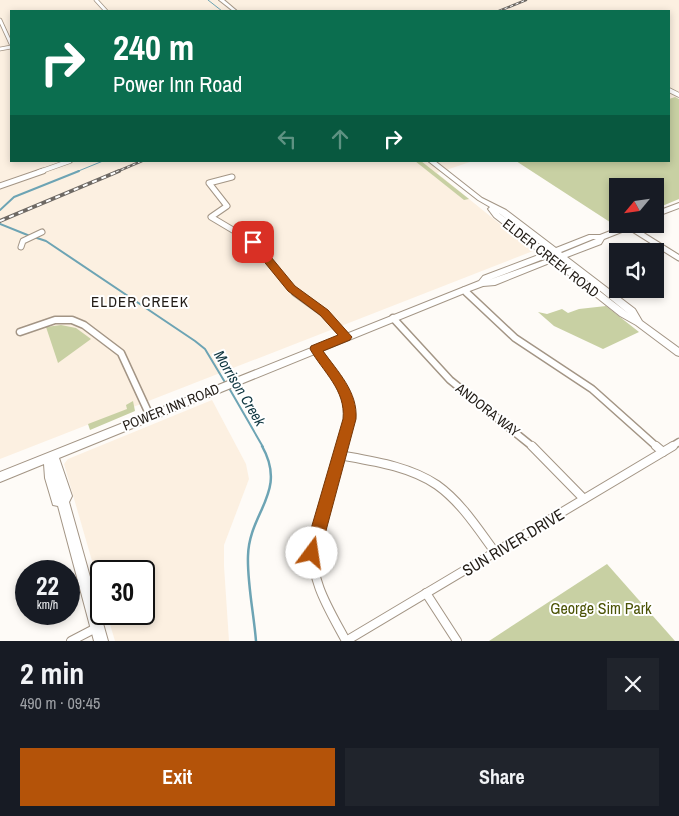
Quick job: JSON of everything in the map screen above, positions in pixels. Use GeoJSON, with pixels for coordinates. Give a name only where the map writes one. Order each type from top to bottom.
{"type":"FeatureCollection","features":[{"type":"Feature","properties":{"kind":"main road"},"geometry":{"type":"LineString","coordinates":[[221,0],[234,10]]}},
{"type":"Feature","properties":{"kind":"main road","name":"ELDER CREEK ROAD"},"geometry":{"type":"LineString","coordinates":[[432,162],[490,206],[503,212],[555,255],[632,311],[639,323],[679,353]]}},
{"type":"Feature","properties":{"kind":"main road"},"geometry":{"type":"LineString","coordinates":[[664,211],[679,205]]}},
{"type":"Feature","properties":{"kind":"main road","name":"POWER INN ROAD"},"geometry":{"type":"LineString","coordinates":[[0,477],[464,290],[482,283],[492,283],[555,255],[598,242],[601,237],[611,233]]}},
{"type":"Feature","properties":{"kind":"main road"},"geometry":{"type":"LineString","coordinates":[[51,456],[48,465],[57,501],[63,502]]}},
{"type":"Feature","properties":{"kind":"main road"},"geometry":{"type":"LineString","coordinates":[[98,628],[101,641]]}},
{"type":"Feature","properties":{"kind":"street"},"geometry":{"type":"LineString","coordinates":[[96,0],[105,10]]}},
{"type":"Feature","properties":{"kind":"street"},"geometry":{"type":"LineString","coordinates":[[0,20],[10,43]]}},
{"type":"Feature","properties":{"kind":"street"},"geometry":{"type":"LineString","coordinates":[[0,186],[67,162]]}},
{"type":"Feature","properties":{"kind":"street"},"geometry":{"type":"LineString","coordinates":[[232,177],[209,183],[227,206],[212,217],[253,242],[291,289],[324,313],[346,337]]}},
{"type":"Feature","properties":{"kind":"street"},"geometry":{"type":"LineString","coordinates":[[21,248],[23,241],[42,232]]}},
{"type":"Feature","properties":{"kind":"street"},"geometry":{"type":"LineString","coordinates":[[643,233],[679,258]]}},
{"type":"Feature","properties":{"kind":"street"},"geometry":{"type":"LineString","coordinates":[[464,290],[515,338],[585,384],[663,452]]}},
{"type":"Feature","properties":{"kind":"street","name":"ANDORA WAY"},"geometry":{"type":"LineString","coordinates":[[393,318],[450,380],[524,438],[584,499]]}},
{"type":"Feature","properties":{"kind":"street"},"geometry":{"type":"LineString","coordinates":[[20,332],[55,320],[72,320],[84,325],[121,353],[128,363],[150,416]]}},
{"type":"Feature","properties":{"kind":"street"},"geometry":{"type":"LineString","coordinates":[[316,349],[343,387],[349,401],[350,419],[313,544],[312,563],[317,586],[346,641]]}},
{"type":"Feature","properties":{"kind":"street","name":"SUN RIVER DRIVE"},"geometry":{"type":"LineString","coordinates":[[346,641],[679,442]]}},
{"type":"Feature","properties":{"kind":"street"},"geometry":{"type":"LineString","coordinates":[[339,455],[405,469],[431,481],[458,504],[495,552]]}},
{"type":"Feature","properties":{"kind":"street"},"geometry":{"type":"LineString","coordinates":[[63,502],[98,628],[72,641]]}},
{"type":"Feature","properties":{"kind":"street"},"geometry":{"type":"LineString","coordinates":[[426,593],[457,641]]}},
{"type":"Feature","properties":{"kind":"shaded area"},"geometry":{"type":"Polygon","coordinates":[[[0,0],[679,0],[679,97],[670,100],[670,10],[10,10],[10,162],[470,162],[437,173],[533,251],[0,459],[0,0]]]}},
{"type":"Feature","properties":{"kind":"shaded area"},"geometry":{"type":"Polygon","coordinates":[[[212,400],[246,464],[249,479],[224,545],[229,641],[115,641],[110,625],[155,625],[155,560],[92,560],[64,464],[68,459],[212,400]]]}},
{"type":"Feature","properties":{"kind":"green space"},"geometry":{"type":"Polygon","coordinates":[[[675,97],[679,99],[679,199],[664,205],[664,178],[609,178],[609,221],[518,162],[670,162],[670,99],[675,97]]]}},
{"type":"Feature","properties":{"kind":"green space"},"geometry":{"type":"Polygon","coordinates":[[[416,162],[422,162],[469,199],[464,200],[416,162]]]}},
{"type":"Feature","properties":{"kind":"green space"},"geometry":{"type":"Polygon","coordinates":[[[606,306],[639,332],[603,349],[554,326],[538,312],[547,314],[562,309],[568,313],[579,309],[606,306]]]}},
{"type":"Feature","properties":{"kind":"green space"},"geometry":{"type":"Polygon","coordinates":[[[61,325],[76,328],[91,339],[58,363],[46,327],[61,325]]]}},
{"type":"Feature","properties":{"kind":"green space"},"geometry":{"type":"Polygon","coordinates":[[[133,401],[135,411],[90,430],[88,424],[127,409],[126,405],[133,401]]]}},
{"type":"Feature","properties":{"kind":"green space","name":"George Sim Park"},"geometry":{"type":"Polygon","coordinates":[[[607,564],[675,641],[489,641],[607,564]]]}},
{"type":"Feature","properties":{"kind":"waterway","name":"Morrison Creek"},"geometry":{"type":"LineString","coordinates":[[208,0],[221,10]]}},
{"type":"Feature","properties":{"kind":"waterway","name":"Morrison Creek"},"geometry":{"type":"LineString","coordinates":[[76,172],[101,162]]}},
{"type":"Feature","properties":{"kind":"waterway","name":"Morrison Creek"},"geometry":{"type":"LineString","coordinates":[[0,210],[14,197],[79,171]]}},
{"type":"Feature","properties":{"kind":"waterway","name":"Morrison Creek"},"geometry":{"type":"LineString","coordinates":[[0,224],[30,236]]}},
{"type":"Feature","properties":{"kind":"waterway","name":"Morrison Creek"},"geometry":{"type":"LineString","coordinates":[[34,237],[46,241],[195,341],[205,349],[226,384]]}},
{"type":"Feature","properties":{"kind":"waterway","name":"Morrison Creek"},"geometry":{"type":"LineString","coordinates":[[229,388],[263,447]]}},
{"type":"Feature","properties":{"kind":"waterway","name":"Morrison Creek"},"geometry":{"type":"LineString","coordinates":[[256,641],[248,556],[254,527],[265,502],[271,476],[269,462],[262,446]]}},
{"type":"Feature","properties":{"kind":"railway"},"geometry":{"type":"LineString","coordinates":[[501,10],[526,0]]}},
{"type":"Feature","properties":{"kind":"railway"},"geometry":{"type":"LineString","coordinates":[[116,172],[140,162]]}},
{"type":"Feature","properties":{"kind":"railway"},"geometry":{"type":"LineString","coordinates":[[0,221],[119,171]]}},
{"type":"Feature","properties":{"kind":"district","name":"ELDER CREEK"},"geometry":{"type":"Point","coordinates":[140,301]}},
{"type":"Feature","properties":{"kind":"route"},"geometry":{"type":"LineString","coordinates":[[253,242],[291,289],[324,313],[346,337],[316,349],[343,387],[349,401],[350,419],[312,553]]}}]}
